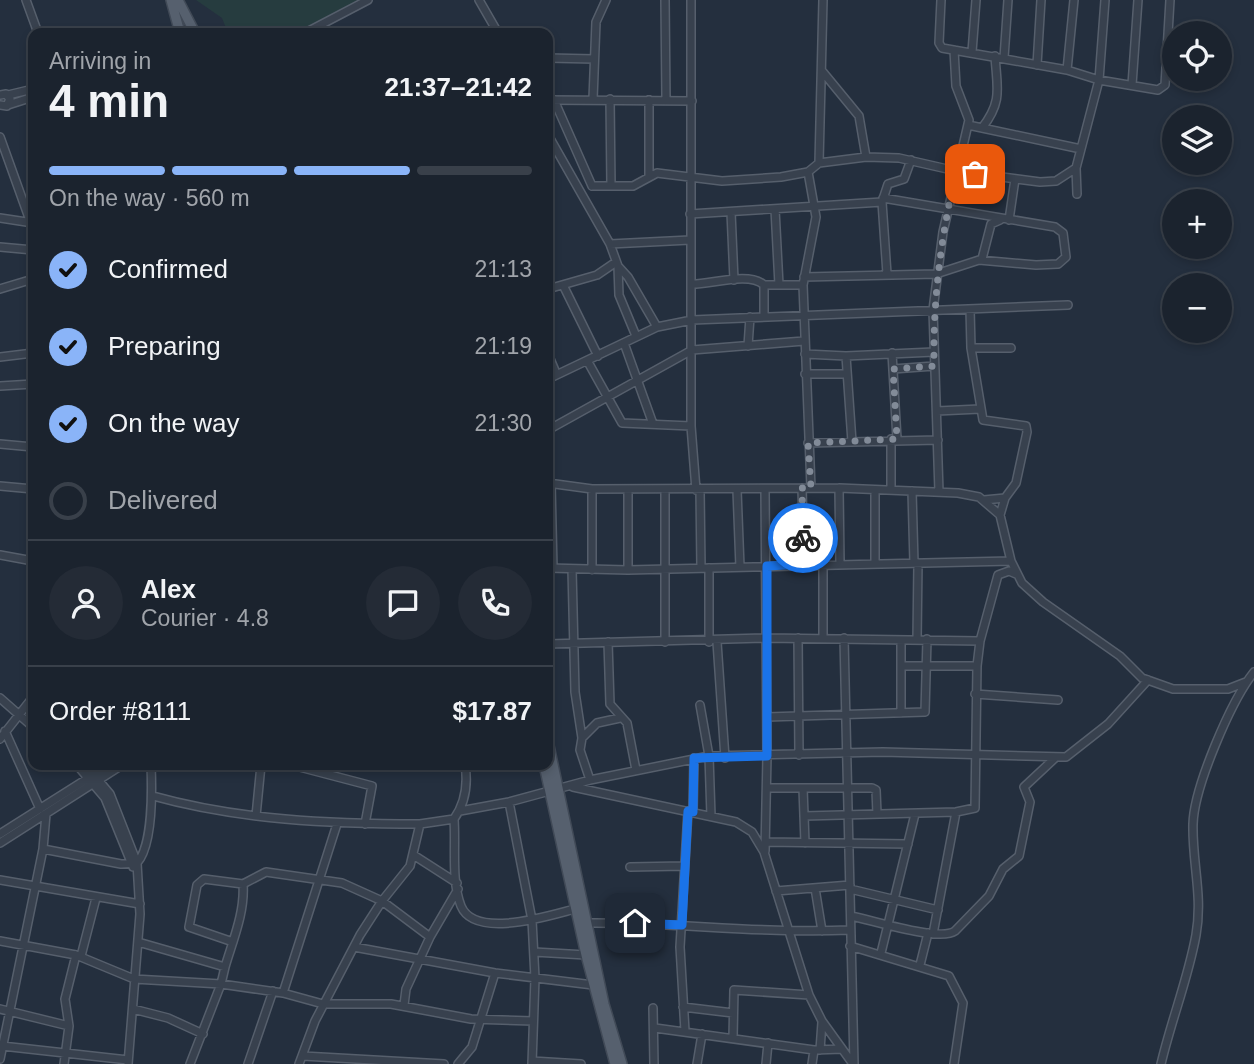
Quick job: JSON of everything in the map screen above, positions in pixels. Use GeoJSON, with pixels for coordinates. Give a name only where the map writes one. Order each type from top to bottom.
{"type":"FeatureCollection","features":[{"type":"Feature","properties":{"kind":"main road"},"geometry":{"type":"LineString","coordinates":[[171,0],[177,28]]}},
{"type":"Feature","properties":{"kind":"main road"},"geometry":{"type":"LineString","coordinates":[[178,0],[193,28]]}},
{"type":"Feature","properties":{"kind":"main road"},"geometry":{"type":"LineString","coordinates":[[546,770],[587,923],[606,1012],[622,1064]]}},
{"type":"Feature","properties":{"kind":"main road"},"geometry":{"type":"LineString","coordinates":[[551,770],[575,909],[615,1064]]}},
{"type":"Feature","properties":{"kind":"street"},"geometry":{"type":"LineString","coordinates":[[26,0],[36,28]]}},
{"type":"Feature","properties":{"kind":"street"},"geometry":{"type":"LineString","coordinates":[[315,28],[368,0]]}},
{"type":"Feature","properties":{"kind":"street"},"geometry":{"type":"LineString","coordinates":[[480,0],[495,28]]}},
{"type":"Feature","properties":{"kind":"street"},"geometry":{"type":"LineString","coordinates":[[593,99],[596,22],[606,0]]}},
{"type":"Feature","properties":{"kind":"street"},"geometry":{"type":"LineString","coordinates":[[665,0],[666,100]]}},
{"type":"Feature","properties":{"kind":"street"},"geometry":{"type":"LineString","coordinates":[[691,0],[691,426],[725,758]]}},
{"type":"Feature","properties":{"kind":"street"},"geometry":{"type":"LineString","coordinates":[[818,163],[823,0]]}},
{"type":"Feature","properties":{"kind":"street"},"geometry":{"type":"LineString","coordinates":[[941,0],[939,43],[942,48],[995,56],[1067,70],[1099,80],[1158,90],[1165,85],[1170,0]]}},
{"type":"Feature","properties":{"kind":"street"},"geometry":{"type":"LineString","coordinates":[[972,52],[976,0]]}},
{"type":"Feature","properties":{"kind":"street"},"geometry":{"type":"LineString","coordinates":[[1004,58],[1008,0]]}},
{"type":"Feature","properties":{"kind":"street"},"geometry":{"type":"LineString","coordinates":[[1037,65],[1041,0]]}},
{"type":"Feature","properties":{"kind":"street"},"geometry":{"type":"LineString","coordinates":[[1067,70],[1074,0]]}},
{"type":"Feature","properties":{"kind":"street"},"geometry":{"type":"LineString","coordinates":[[1077,194],[1076,168],[1099,80],[1105,0]]}},
{"type":"Feature","properties":{"kind":"street"},"geometry":{"type":"LineString","coordinates":[[1132,85],[1138,0]]}},
{"type":"Feature","properties":{"kind":"street"},"geometry":{"type":"LineString","coordinates":[[939,492],[933,310],[936,274],[948,208],[968,125],[965,106],[956,86],[954,50]]}},
{"type":"Feature","properties":{"kind":"street"},"geometry":{"type":"LineString","coordinates":[[982,128],[998,101],[995,56]]}},
{"type":"Feature","properties":{"kind":"street"},"geometry":{"type":"LineString","coordinates":[[553,58],[594,59]]}},
{"type":"Feature","properties":{"kind":"street"},"geometry":{"type":"LineString","coordinates":[[821,71],[859,116],[866,157]]}},
{"type":"Feature","properties":{"kind":"street"},"geometry":{"type":"LineString","coordinates":[[28,90],[3,93],[3,106],[28,98]]}},
{"type":"Feature","properties":{"kind":"street"},"geometry":{"type":"LineString","coordinates":[[610,99],[611,186]]}},
{"type":"Feature","properties":{"kind":"street"},"geometry":{"type":"LineString","coordinates":[[553,100],[692,100]]}},
{"type":"Feature","properties":{"kind":"street"},"geometry":{"type":"LineString","coordinates":[[649,100],[649,175]]}},
{"type":"Feature","properties":{"kind":"street"},"geometry":{"type":"LineString","coordinates":[[553,104],[592,186]]}},
{"type":"Feature","properties":{"kind":"street"},"geometry":{"type":"LineString","coordinates":[[968,125],[1081,149]]}},
{"type":"Feature","properties":{"kind":"street"},"geometry":{"type":"LineString","coordinates":[[0,137],[28,213]]}},
{"type":"Feature","properties":{"kind":"street"},"geometry":{"type":"LineString","coordinates":[[553,144],[610,244],[617,264],[619,295],[636,337]]}},
{"type":"Feature","properties":{"kind":"street"},"geometry":{"type":"LineString","coordinates":[[592,186],[633,186],[657,173],[722,181],[764,179],[808,172],[818,163],[866,157],[911,160],[956,171],[1050,182],[1076,168]]}},
{"type":"Feature","properties":{"kind":"street"},"geometry":{"type":"LineString","coordinates":[[887,274],[882,200],[888,184],[904,180],[911,160]]}},
{"type":"Feature","properties":{"kind":"street"},"geometry":{"type":"LineString","coordinates":[[804,564],[808,443],[804,281],[815,226],[808,172]]}},
{"type":"Feature","properties":{"kind":"street"},"geometry":{"type":"LineString","coordinates":[[1005,220],[1015,179]]}},
{"type":"Feature","properties":{"kind":"street"},"geometry":{"type":"LineString","coordinates":[[585,198],[592,186]]}},
{"type":"Feature","properties":{"kind":"street"},"geometry":{"type":"LineString","coordinates":[[690,214],[882,200],[948,208],[1055,227],[1063,233],[1066,257],[1058,264],[1036,265],[982,259],[936,274],[887,274],[779,285],[734,279],[691,284]]}},
{"type":"Feature","properties":{"kind":"street"},"geometry":{"type":"LineString","coordinates":[[775,209],[779,285]]}},
{"type":"Feature","properties":{"kind":"street"},"geometry":{"type":"LineString","coordinates":[[731,212],[734,279]]}},
{"type":"Feature","properties":{"kind":"street"},"geometry":{"type":"LineString","coordinates":[[0,218],[28,224]]}},
{"type":"Feature","properties":{"kind":"street"},"geometry":{"type":"LineString","coordinates":[[982,259],[991,224],[1005,220]]}},
{"type":"Feature","properties":{"kind":"street"},"geometry":{"type":"LineString","coordinates":[[610,244],[690,240]]}},
{"type":"Feature","properties":{"kind":"street"},"geometry":{"type":"LineString","coordinates":[[0,247],[28,250]]}},
{"type":"Feature","properties":{"kind":"street"},"geometry":{"type":"LineString","coordinates":[[553,288],[602,273],[617,264]]}},
{"type":"Feature","properties":{"kind":"street"},"geometry":{"type":"LineString","coordinates":[[617,264],[628,277],[657,327]]}},
{"type":"Feature","properties":{"kind":"street"},"geometry":{"type":"LineString","coordinates":[[0,289],[28,281]]}},
{"type":"Feature","properties":{"kind":"street"},"geometry":{"type":"LineString","coordinates":[[563,285],[597,356]]}},
{"type":"Feature","properties":{"kind":"street"},"geometry":{"type":"LineString","coordinates":[[764,285],[764,317]]}},
{"type":"Feature","properties":{"kind":"street"},"geometry":{"type":"LineString","coordinates":[[553,375],[588,362],[657,327],[692,320],[1068,304]]}},
{"type":"Feature","properties":{"kind":"street"},"geometry":{"type":"LineString","coordinates":[[970,309],[971,348],[984,420],[1026,426],[1017,479],[1000,515],[1017,575]]}},
{"type":"Feature","properties":{"kind":"street"},"geometry":{"type":"LineString","coordinates":[[748,345],[750,317]]}},
{"type":"Feature","properties":{"kind":"street"},"geometry":{"type":"LineString","coordinates":[[553,427],[638,377],[691,350],[804,341]]}},
{"type":"Feature","properties":{"kind":"street"},"geometry":{"type":"LineString","coordinates":[[624,343],[653,424]]}},
{"type":"Feature","properties":{"kind":"street"},"geometry":{"type":"LineString","coordinates":[[971,348],[1010,348]]}},
{"type":"Feature","properties":{"kind":"street"},"geometry":{"type":"LineString","coordinates":[[805,354],[846,356],[934,352]]}},
{"type":"Feature","properties":{"kind":"street"},"geometry":{"type":"LineString","coordinates":[[0,356],[28,353]]}},
{"type":"Feature","properties":{"kind":"street"},"geometry":{"type":"LineString","coordinates":[[891,490],[894,439],[892,353]]}},
{"type":"Feature","properties":{"kind":"street"},"geometry":{"type":"LineString","coordinates":[[846,356],[852,442]]}},
{"type":"Feature","properties":{"kind":"street"},"geometry":{"type":"LineString","coordinates":[[588,362],[622,424],[691,426]]}},
{"type":"Feature","properties":{"kind":"street"},"geometry":{"type":"LineString","coordinates":[[553,366],[556,373]]}},
{"type":"Feature","properties":{"kind":"street"},"geometry":{"type":"LineString","coordinates":[[893,369],[934,366]]}},
{"type":"Feature","properties":{"kind":"street"},"geometry":{"type":"LineString","coordinates":[[805,374],[846,374]]}},
{"type":"Feature","properties":{"kind":"street"},"geometry":{"type":"LineString","coordinates":[[0,386],[28,384]]}},
{"type":"Feature","properties":{"kind":"street"},"geometry":{"type":"LineString","coordinates":[[937,411],[980,409]]}},
{"type":"Feature","properties":{"kind":"street"},"geometry":{"type":"LineString","coordinates":[[808,443],[938,440]]}},
{"type":"Feature","properties":{"kind":"street"},"geometry":{"type":"LineString","coordinates":[[0,444],[28,447]]}},
{"type":"Feature","properties":{"kind":"street"},"geometry":{"type":"LineString","coordinates":[[553,484],[628,490],[839,488],[939,492],[970,495],[984,500],[1000,515]]}},
{"type":"Feature","properties":{"kind":"street"},"geometry":{"type":"LineString","coordinates":[[0,486],[28,489]]}},
{"type":"Feature","properties":{"kind":"street"},"geometry":{"type":"LineString","coordinates":[[839,488],[840,564]]}},
{"type":"Feature","properties":{"kind":"street"},"geometry":{"type":"LineString","coordinates":[[592,489],[592,570]]}},
{"type":"Feature","properties":{"kind":"street"},"geometry":{"type":"LineString","coordinates":[[764,852],[767,788],[765,489]]}},
{"type":"Feature","properties":{"kind":"street"},"geometry":{"type":"LineString","coordinates":[[628,490],[628,570]]}},
{"type":"Feature","properties":{"kind":"street"},"geometry":{"type":"LineString","coordinates":[[665,490],[665,642]]}},
{"type":"Feature","properties":{"kind":"street"},"geometry":{"type":"LineString","coordinates":[[737,490],[740,567]]}},
{"type":"Feature","properties":{"kind":"street"},"geometry":{"type":"LineString","coordinates":[[874,490],[875,563]]}},
{"type":"Feature","properties":{"kind":"street"},"geometry":{"type":"LineString","coordinates":[[912,491],[917,639]]}},
{"type":"Feature","properties":{"kind":"street"},"geometry":{"type":"LineString","coordinates":[[984,500],[1006,498]]}},
{"type":"Feature","properties":{"kind":"street"},"geometry":{"type":"LineString","coordinates":[[0,555],[28,560]]}},
{"type":"Feature","properties":{"kind":"street"},"geometry":{"type":"LineString","coordinates":[[553,568],[628,570],[1011,561]]}},
{"type":"Feature","properties":{"kind":"street"},"geometry":{"type":"LineString","coordinates":[[823,564],[824,638]]}},
{"type":"Feature","properties":{"kind":"street"},"geometry":{"type":"LineString","coordinates":[[572,569],[575,643],[572,648],[582,738],[580,750],[590,780]]}},
{"type":"Feature","properties":{"kind":"street"},"geometry":{"type":"LineString","coordinates":[[804,816],[974,810],[975,694],[980,641],[998,575],[1009,571],[1017,575],[1043,602],[1076,623],[1148,680],[1173,689],[1228,689],[1246,682]]}},
{"type":"Feature","properties":{"kind":"street"},"geometry":{"type":"LineString","coordinates":[[553,644],[713,642],[766,638],[980,641]]}},
{"type":"Feature","properties":{"kind":"street"},"geometry":{"type":"LineString","coordinates":[[798,638],[799,755]]}},
{"type":"Feature","properties":{"kind":"street"},"geometry":{"type":"LineString","coordinates":[[844,638],[854,1064]]}},
{"type":"Feature","properties":{"kind":"street"},"geometry":{"type":"LineString","coordinates":[[767,717],[926,712],[927,639]]}},
{"type":"Feature","properties":{"kind":"street"},"geometry":{"type":"LineString","coordinates":[[901,640],[901,713]]}},
{"type":"Feature","properties":{"kind":"street"},"geometry":{"type":"LineString","coordinates":[[608,642],[610,704],[626,723],[636,770]]}},
{"type":"Feature","properties":{"kind":"street"},"geometry":{"type":"LineString","coordinates":[[901,666],[977,667]]}},
{"type":"Feature","properties":{"kind":"street"},"geometry":{"type":"LineString","coordinates":[[1161,1064],[1196,935],[1200,887],[1193,849],[1195,806],[1235,700],[1254,672]]}},
{"type":"Feature","properties":{"kind":"street"},"geometry":{"type":"LineString","coordinates":[[460,811],[509,803],[590,780],[709,756],[725,758],[974,754],[1066,757],[1090,739],[1148,680]]}},
{"type":"Feature","properties":{"kind":"street"},"geometry":{"type":"LineString","coordinates":[[1228,689],[1235,700]]}},
{"type":"Feature","properties":{"kind":"street"},"geometry":{"type":"LineString","coordinates":[[975,694],[1058,700]]}},
{"type":"Feature","properties":{"kind":"street"},"geometry":{"type":"LineString","coordinates":[[0,698],[28,723]]}},
{"type":"Feature","properties":{"kind":"street"},"geometry":{"type":"LineString","coordinates":[[0,739],[28,703]]}},
{"type":"Feature","properties":{"kind":"street"},"geometry":{"type":"LineString","coordinates":[[700,705],[709,756],[711,816]]}},
{"type":"Feature","properties":{"kind":"street"},"geometry":{"type":"LineString","coordinates":[[582,738],[597,723],[620,718]]}},
{"type":"Feature","properties":{"kind":"street"},"geometry":{"type":"LineString","coordinates":[[0,1059],[43,849],[43,811],[5,732]]}},
{"type":"Feature","properties":{"kind":"street"},"geometry":{"type":"LineString","coordinates":[[685,1031],[682,925],[684,866],[694,758]]}},
{"type":"Feature","properties":{"kind":"street"},"geometry":{"type":"LineString","coordinates":[[851,915],[930,934],[950,935],[989,896],[1003,869],[1019,856],[1029,806],[1024,787],[1055,758]]}},
{"type":"Feature","properties":{"kind":"street"},"geometry":{"type":"LineString","coordinates":[[2,1046],[67,1051],[128,1062],[140,904],[135,866],[105,798],[92,778],[83,770]]}},
{"type":"Feature","properties":{"kind":"street"},"geometry":{"type":"LineString","coordinates":[[0,843],[102,770]]}},
{"type":"Feature","properties":{"kind":"street"},"geometry":{"type":"LineString","coordinates":[[92,778],[110,770]]}},
{"type":"Feature","properties":{"kind":"street"},"geometry":{"type":"LineString","coordinates":[[135,866],[143,852],[153,796],[151,770]]}},
{"type":"Feature","properties":{"kind":"street"},"geometry":{"type":"LineString","coordinates":[[256,816],[261,770]]}},
{"type":"Feature","properties":{"kind":"street"},"geometry":{"type":"LineString","coordinates":[[311,770],[372,786],[365,824]]}},
{"type":"Feature","properties":{"kind":"street"},"geometry":{"type":"LineString","coordinates":[[153,796],[197,808],[256,816],[337,824],[420,824],[454,818],[460,811],[467,783],[466,770]]}},
{"type":"Feature","properties":{"kind":"street"},"geometry":{"type":"LineString","coordinates":[[573,787],[690,811],[746,827],[764,852],[809,995],[822,1021],[854,1064]]}},
{"type":"Feature","properties":{"kind":"street"},"geometry":{"type":"LineString","coordinates":[[767,788],[875,788],[877,814]]}},
{"type":"Feature","properties":{"kind":"street"},"geometry":{"type":"LineString","coordinates":[[803,788],[805,843]]}},
{"type":"Feature","properties":{"kind":"street"},"geometry":{"type":"LineString","coordinates":[[509,803],[532,920],[535,978],[532,1062],[580,1064]]}},
{"type":"Feature","properties":{"kind":"street"},"geometry":{"type":"LineString","coordinates":[[0,834],[43,811]]}},
{"type":"Feature","properties":{"kind":"street"},"geometry":{"type":"LineString","coordinates":[[920,965],[938,910],[956,812]]}},
{"type":"Feature","properties":{"kind":"street"},"geometry":{"type":"LineString","coordinates":[[881,953],[915,814]]}},
{"type":"Feature","properties":{"kind":"street"},"geometry":{"type":"LineString","coordinates":[[454,818],[457,886],[462,908],[473,916],[500,924],[532,920],[575,909]]}},
{"type":"Feature","properties":{"kind":"street"},"geometry":{"type":"LineString","coordinates":[[283,993],[337,824]]}},
{"type":"Feature","properties":{"kind":"street"},"geometry":{"type":"LineString","coordinates":[[299,1064],[323,1004],[354,947],[382,901],[410,866],[415,856],[420,824]]}},
{"type":"Feature","properties":{"kind":"street"},"geometry":{"type":"LineString","coordinates":[[766,842],[908,844]]}},
{"type":"Feature","properties":{"kind":"street"},"geometry":{"type":"LineString","coordinates":[[43,849],[135,866]]}},
{"type":"Feature","properties":{"kind":"street"},"geometry":{"type":"LineString","coordinates":[[415,856],[457,886]]}},
{"type":"Feature","properties":{"kind":"street"},"geometry":{"type":"LineString","coordinates":[[630,867],[684,866]]}},
{"type":"Feature","properties":{"kind":"street"},"geometry":{"type":"LineString","coordinates":[[233,942],[193,930],[189,924],[200,880],[243,884],[266,872],[352,886],[382,901],[429,937]]}},
{"type":"Feature","properties":{"kind":"street"},"geometry":{"type":"LineString","coordinates":[[0,880],[140,904]]}},
{"type":"Feature","properties":{"kind":"street"},"geometry":{"type":"LineString","coordinates":[[190,1064],[221,984],[242,909],[243,884]]}},
{"type":"Feature","properties":{"kind":"street"},"geometry":{"type":"LineString","coordinates":[[404,1005],[406,989],[419,959],[457,886]]}},
{"type":"Feature","properties":{"kind":"street"},"geometry":{"type":"LineString","coordinates":[[776,891],[850,887],[938,910]]}},
{"type":"Feature","properties":{"kind":"street"},"geometry":{"type":"LineString","coordinates":[[816,888],[822,932]]}},
{"type":"Feature","properties":{"kind":"street"},"geometry":{"type":"LineString","coordinates":[[64,1064],[69,1026],[65,999],[96,898]]}},
{"type":"Feature","properties":{"kind":"street"},"geometry":{"type":"LineString","coordinates":[[587,923],[682,925],[788,933],[850,930]]}},
{"type":"Feature","properties":{"kind":"street"},"geometry":{"type":"LineString","coordinates":[[0,941],[79,956],[134,979],[221,984],[273,991],[323,1004],[404,1005],[482,1020],[533,1021]]}},
{"type":"Feature","properties":{"kind":"street"},"geometry":{"type":"LineString","coordinates":[[138,942],[225,967]]}},
{"type":"Feature","properties":{"kind":"street"},"geometry":{"type":"LineString","coordinates":[[850,946],[881,953],[949,976],[963,999],[954,1064]]}},
{"type":"Feature","properties":{"kind":"street"},"geometry":{"type":"LineString","coordinates":[[354,947],[495,973],[593,985]]}},
{"type":"Feature","properties":{"kind":"street"},"geometry":{"type":"LineString","coordinates":[[534,952],[586,955]]}},
{"type":"Feature","properties":{"kind":"street"},"geometry":{"type":"LineString","coordinates":[[458,1064],[468,1053],[482,1020],[495,973]]}},
{"type":"Feature","properties":{"kind":"street"},"geometry":{"type":"LineString","coordinates":[[733,1038],[733,992],[737,990],[809,995]]}},
{"type":"Feature","properties":{"kind":"street"},"geometry":{"type":"LineString","coordinates":[[248,1064],[273,991]]}},
{"type":"Feature","properties":{"kind":"street"},"geometry":{"type":"LineString","coordinates":[[683,1007],[733,1013]]}},
{"type":"Feature","properties":{"kind":"street"},"geometry":{"type":"LineString","coordinates":[[653,1008],[654,1064]]}},
{"type":"Feature","properties":{"kind":"street"},"geometry":{"type":"LineString","coordinates":[[0,1009],[69,1026]]}},
{"type":"Feature","properties":{"kind":"street"},"geometry":{"type":"LineString","coordinates":[[133,1009],[168,1018],[203,1034]]}},
{"type":"Feature","properties":{"kind":"street"},"geometry":{"type":"LineString","coordinates":[[812,1064],[822,1021]]}},
{"type":"Feature","properties":{"kind":"street"},"geometry":{"type":"LineString","coordinates":[[655,1028],[817,1050],[842,1049]]}},
{"type":"Feature","properties":{"kind":"street"},"geometry":{"type":"LineString","coordinates":[[697,1064],[702,1034]]}},
{"type":"Feature","properties":{"kind":"street"},"geometry":{"type":"LineString","coordinates":[[766,1064],[768,1043]]}},
{"type":"Feature","properties":{"kind":"street"},"geometry":{"type":"LineString","coordinates":[[303,1056],[354,1061],[444,1064]]}},
{"type":"Feature","properties":{"kind":"green space"},"geometry":{"type":"Polygon","coordinates":[[[196,0],[358,0],[305,28],[226,28],[222,18],[196,0]]]}},
{"type":"Feature","properties":{"kind":"way so far"},"geometry":{"type":"LineString","coordinates":[[803,538],[802,488],[811,488],[808,443],[897,439],[893,369],[934,366],[933,310],[936,274],[956,171],[975,174]]}},
{"type":"Feature","properties":{"kind":"route"},"geometry":{"type":"LineString","coordinates":[[635,923],[682,925],[688,811],[693,812],[694,758],[767,756],[767,566],[804,564],[803,538]]}}]}
